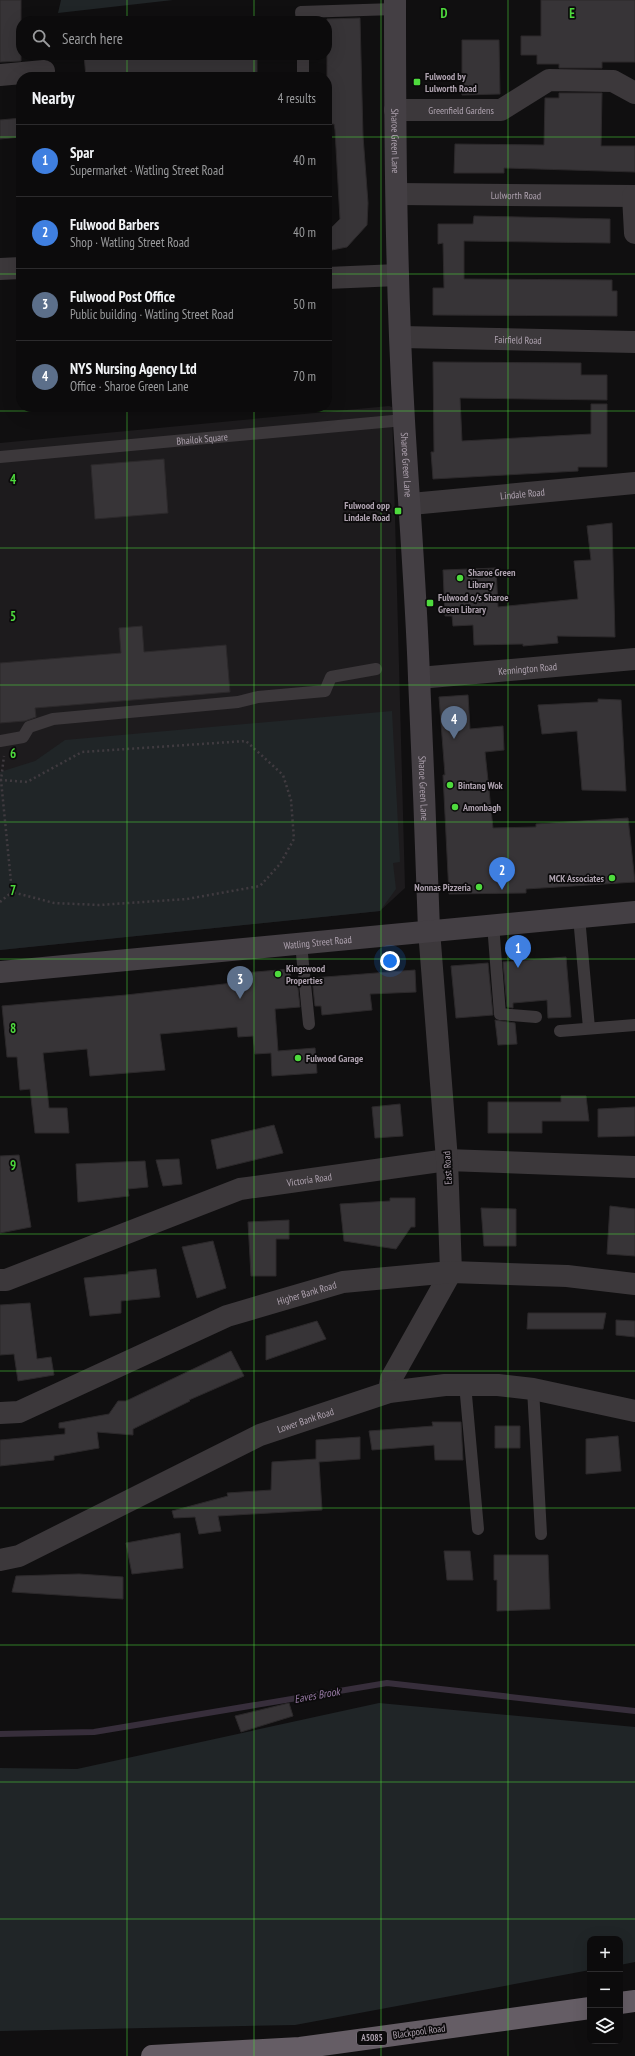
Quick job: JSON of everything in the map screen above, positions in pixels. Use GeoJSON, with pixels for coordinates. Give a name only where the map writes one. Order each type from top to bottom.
{"type":"FeatureCollection","features":[{"type":"Feature","properties":{"kind":"highway"},"geometry":{"type":"LineString","coordinates":[[623,2003],[635,2001]]}},
{"type":"Feature","properties":{"kind":"highway","name":"Blackpool Road"},"geometry":{"type":"LineString","coordinates":[[152,2056],[300,2048],[587,2008]]}},
{"type":"Feature","properties":{"kind":"street","name":"Sharoe Green Lane"},"geometry":{"type":"LineString","coordinates":[[396,4],[395,110],[398,275],[404,420],[411,504],[420,678],[429,930]]}},
{"type":"Feature","properties":{"kind":"street"},"geometry":{"type":"LineString","coordinates":[[33,72],[44,71]]}},
{"type":"Feature","properties":{"kind":"street"},"geometry":{"type":"LineString","coordinates":[[0,75],[16,74]]}},
{"type":"Feature","properties":{"kind":"street","name":"Greenfield Gardens"},"geometry":{"type":"LineString","coordinates":[[395,110],[501,110],[549,80],[613,81],[635,93]]}},
{"type":"Feature","properties":{"kind":"street","name":"Lulworth Road"},"geometry":{"type":"LineString","coordinates":[[397,194],[634,196]]}},
{"type":"Feature","properties":{"kind":"street"},"geometry":{"type":"LineString","coordinates":[[634,196],[635,233]]}},
{"type":"Feature","properties":{"kind":"street"},"geometry":{"type":"LineString","coordinates":[[0,269],[16,268]]}},
{"type":"Feature","properties":{"kind":"street"},"geometry":{"type":"LineString","coordinates":[[332,278],[398,275]]}},
{"type":"Feature","properties":{"kind":"street","name":"Fairfield Road"},"geometry":{"type":"LineString","coordinates":[[401,337],[635,342]]}},
{"type":"Feature","properties":{"kind":"street","name":"Lindale Road"},"geometry":{"type":"LineString","coordinates":[[411,504],[635,483]]}},
{"type":"Feature","properties":{"kind":"street","name":"Kennington Road"},"geometry":{"type":"LineString","coordinates":[[420,678],[635,659]]}},
{"type":"Feature","properties":{"kind":"street","name":"Watling Street Road"},"geometry":{"type":"LineString","coordinates":[[0,972],[301,944],[492,924],[635,912]]}},
{"type":"Feature","properties":{"kind":"street","name":"East Road"},"geometry":{"type":"LineString","coordinates":[[429,930],[447,1160],[451,1272]]}},
{"type":"Feature","properties":{"kind":"street","name":"Victoria Road"},"geometry":{"type":"LineString","coordinates":[[0,1280],[6,1280],[240,1189],[447,1160],[635,1167]]}},
{"type":"Feature","properties":{"kind":"street"},"geometry":{"type":"LineString","coordinates":[[388,1392],[392,1379],[451,1272]]}},
{"type":"Feature","properties":{"kind":"street","name":"Higher Bank Road"},"geometry":{"type":"LineString","coordinates":[[0,1413],[19,1412],[227,1316],[343,1282],[451,1272],[567,1276],[635,1284]]}},
{"type":"Feature","properties":{"kind":"street","name":"Lower Bank Road"},"geometry":{"type":"LineString","coordinates":[[0,1560],[19,1556],[260,1435],[388,1392],[465,1384],[533,1389],[635,1411]]}},
{"type":"Feature","properties":{"kind":"lane"},"geometry":{"type":"LineString","coordinates":[[301,16],[301,12],[396,4]]}},
{"type":"Feature","properties":{"kind":"lane"},"geometry":{"type":"LineString","coordinates":[[303,60],[303,72]]}},
{"type":"Feature","properties":{"kind":"lane","name":"Bhailok Square"},"geometry":{"type":"LineString","coordinates":[[0,457],[38,459],[404,420]]}},
{"type":"Feature","properties":{"kind":"lane"},"geometry":{"type":"LineString","coordinates":[[3,741],[23,737],[29,727],[53,719],[238,702],[258,697],[325,691],[331,677],[376,668]]}},
{"type":"Feature","properties":{"kind":"lane"},"geometry":{"type":"LineString","coordinates":[[579,916],[589,1028]]}},
{"type":"Feature","properties":{"kind":"lane"},"geometry":{"type":"LineString","coordinates":[[492,924],[500,1014],[536,1017]]}},
{"type":"Feature","properties":{"kind":"lane"},"geometry":{"type":"LineString","coordinates":[[301,944],[309,1024]]}},
{"type":"Feature","properties":{"kind":"lane"},"geometry":{"type":"LineString","coordinates":[[560,1031],[635,1025]]}},
{"type":"Feature","properties":{"kind":"lane"},"geometry":{"type":"LineString","coordinates":[[465,1384],[478,1529]]}},
{"type":"Feature","properties":{"kind":"lane"},"geometry":{"type":"LineString","coordinates":[[533,1389],[541,1534]]}},
{"type":"Feature","properties":{"kind":"path"},"geometry":{"type":"LineString","coordinates":[[3,741],[0,780],[12,892]]}},
{"type":"Feature","properties":{"kind":"path"},"geometry":{"type":"LineString","coordinates":[[0,780],[27,782],[82,752],[246,741],[283,775],[291,800],[294,839],[280,864],[260,886],[187,899],[99,905],[54,903],[12,892]]}},
{"type":"Feature","properties":{"kind":"path"},"geometry":{"type":"LineString","coordinates":[[0,902],[12,892]]}},
{"type":"Feature","properties":{"kind":"shaded area"},"geometry":{"type":"Polygon","coordinates":[[[61,0],[173,0],[58,13],[61,0]]]}},
{"type":"Feature","properties":{"kind":"shaded area"},"geometry":{"type":"Polygon","coordinates":[[[389,406],[392,407],[405,888],[380,911],[0,950],[0,443],[389,406]]]}},
{"type":"Feature","properties":{"kind":"shaded area"},"geometry":{"type":"Polygon","coordinates":[[[392,711],[400,862],[393,863],[396,889],[380,911],[0,950],[0,772],[35,761],[65,740],[392,711]]]}},
{"type":"Feature","properties":{"kind":"shaded area"},"geometry":{"type":"Polygon","coordinates":[[[379,1703],[635,1727],[635,1962],[623,1964],[623,1936],[587,1936],[587,1971],[295,2025],[0,2031],[0,1768],[77,1769],[379,1703]]]}},
{"type":"Feature","properties":{"kind":"building"},"geometry":{"type":"Polygon","coordinates":[[[0,0],[21,0],[21,16],[16,16],[16,60],[21,61],[0,62],[0,0]]]}},
{"type":"Feature","properties":{"kind":"building"},"geometry":{"type":"Polygon","coordinates":[[[541,0],[635,0],[635,62],[602,62],[602,68],[559,68],[559,64],[537,64],[537,55],[521,55],[521,36],[541,36],[541,0]]]}},
{"type":"Feature","properties":{"kind":"building"},"geometry":{"type":"Polygon","coordinates":[[[360,18],[363,136],[368,203],[367,225],[347,247],[332,250],[332,227],[340,219],[335,130],[334,124],[332,124],[332,72],[327,72],[327,60],[332,60],[332,19],[360,18]]]}},
{"type":"Feature","properties":{"kind":"building"},"geometry":{"type":"Polygon","coordinates":[[[462,40],[499,40],[500,94],[462,95],[462,40]]]}},
{"type":"Feature","properties":{"kind":"building"},"geometry":{"type":"Polygon","coordinates":[[[84,60],[257,60],[257,72],[86,72],[84,60]]]}},
{"type":"Feature","properties":{"kind":"building"},"geometry":{"type":"Polygon","coordinates":[[[559,93],[602,93],[601,146],[635,146],[635,172],[504,168],[504,173],[454,173],[455,144],[544,145],[545,98],[559,98],[559,93]]]}},
{"type":"Feature","properties":{"kind":"building"},"geometry":{"type":"Polygon","coordinates":[[[16,118],[16,137],[0,139],[0,120],[16,118]]]}},
{"type":"Feature","properties":{"kind":"building"},"geometry":{"type":"Polygon","coordinates":[[[474,216],[610,219],[610,243],[464,241],[464,279],[612,280],[612,291],[617,291],[617,316],[433,315],[433,288],[444,288],[443,243],[438,244],[438,224],[473,224],[474,216]]]}},
{"type":"Feature","properties":{"kind":"building"},"geometry":{"type":"Polygon","coordinates":[[[433,362],[581,363],[581,375],[607,375],[607,400],[460,398],[462,441],[591,434],[591,404],[607,404],[607,467],[578,467],[578,471],[433,479],[431,452],[434,452],[433,362]]]}},
{"type":"Feature","properties":{"kind":"building"},"geometry":{"type":"Polygon","coordinates":[[[164,459],[168,513],[95,519],[91,465],[164,459]]]}},
{"type":"Feature","properties":{"kind":"building"},"geometry":{"type":"Polygon","coordinates":[[[612,523],[615,637],[557,636],[558,643],[523,646],[523,644],[474,645],[473,625],[453,626],[452,616],[445,616],[443,570],[496,568],[498,607],[578,599],[574,561],[591,560],[587,526],[612,523]]]}},
{"type":"Feature","properties":{"kind":"building"},"geometry":{"type":"Polygon","coordinates":[[[142,626],[144,652],[226,645],[230,692],[35,708],[36,717],[25,721],[0,723],[0,663],[121,653],[119,628],[142,626]]]}},
{"type":"Feature","properties":{"kind":"building"},"geometry":{"type":"Polygon","coordinates":[[[468,695],[470,729],[503,726],[504,750],[485,752],[493,828],[536,827],[536,824],[628,818],[635,882],[526,889],[526,893],[449,894],[443,775],[445,775],[439,697],[468,695]]]}},
{"type":"Feature","properties":{"kind":"building"},"geometry":{"type":"Polygon","coordinates":[[[598,699],[621,700],[626,791],[582,790],[577,731],[542,734],[538,705],[598,702],[598,699]]]}},
{"type":"Feature","properties":{"kind":"building"},"geometry":{"type":"Polygon","coordinates":[[[566,957],[571,1017],[548,1018],[547,1000],[513,1003],[513,1008],[507,1007],[503,962],[566,957]]]}},
{"type":"Feature","properties":{"kind":"building"},"geometry":{"type":"Polygon","coordinates":[[[488,963],[493,1015],[456,1018],[451,966],[488,963]]]}},
{"type":"Feature","properties":{"kind":"building"},"geometry":{"type":"Polygon","coordinates":[[[290,969],[291,980],[297,979],[300,1007],[275,1009],[278,1051],[315,1048],[317,1073],[272,1076],[271,1053],[255,1054],[253,1036],[238,1037],[237,1027],[160,1034],[165,1070],[90,1076],[87,1049],[43,1053],[49,1108],[67,1108],[69,1133],[35,1133],[30,1089],[20,1090],[17,1057],[7,1057],[2,1006],[126,995],[233,983],[232,974],[290,969]]]}},
{"type":"Feature","properties":{"kind":"building"},"geometry":{"type":"Polygon","coordinates":[[[415,970],[416,992],[370,994],[372,1010],[322,1015],[321,1006],[315,1006],[312,978],[415,970]]]}},
{"type":"Feature","properties":{"kind":"building"},"geometry":{"type":"Polygon","coordinates":[[[495,1020],[515,1023],[517,1044],[498,1045],[495,1020]]]}},
{"type":"Feature","properties":{"kind":"building"},"geometry":{"type":"Polygon","coordinates":[[[561,1096],[586,1096],[589,1121],[542,1121],[542,1133],[488,1133],[488,1102],[561,1102],[561,1096]]]}},
{"type":"Feature","properties":{"kind":"building"},"geometry":{"type":"Polygon","coordinates":[[[400,1104],[403,1136],[375,1138],[372,1107],[400,1104]]]}},
{"type":"Feature","properties":{"kind":"building"},"geometry":{"type":"Polygon","coordinates":[[[635,1107],[635,1136],[598,1137],[598,1109],[635,1107]]]}},
{"type":"Feature","properties":{"kind":"building"},"geometry":{"type":"Polygon","coordinates":[[[274,1125],[283,1153],[217,1169],[211,1140],[274,1125]]]}},
{"type":"Feature","properties":{"kind":"building"},"geometry":{"type":"Polygon","coordinates":[[[19,1155],[31,1227],[0,1233],[0,1156],[19,1155]]]}},
{"type":"Feature","properties":{"kind":"building"},"geometry":{"type":"Polygon","coordinates":[[[179,1159],[182,1184],[163,1186],[156,1160],[179,1159]]]}},
{"type":"Feature","properties":{"kind":"building"},"geometry":{"type":"Polygon","coordinates":[[[145,1161],[148,1187],[128,1189],[129,1196],[78,1202],[76,1164],[145,1161]]]}},
{"type":"Feature","properties":{"kind":"building"},"geometry":{"type":"Polygon","coordinates":[[[390,1198],[415,1198],[415,1227],[411,1227],[396,1249],[344,1241],[340,1204],[390,1201],[390,1198]]]}},
{"type":"Feature","properties":{"kind":"building"},"geometry":{"type":"Polygon","coordinates":[[[610,1206],[635,1209],[635,1256],[607,1254],[610,1206]]]}},
{"type":"Feature","properties":{"kind":"building"},"geometry":{"type":"Polygon","coordinates":[[[481,1208],[516,1209],[516,1246],[484,1246],[481,1208]]]}},
{"type":"Feature","properties":{"kind":"building"},"geometry":{"type":"Polygon","coordinates":[[[289,1220],[289,1239],[276,1239],[276,1276],[251,1276],[248,1222],[289,1220]]]}},
{"type":"Feature","properties":{"kind":"building"},"geometry":{"type":"Polygon","coordinates":[[[213,1241],[226,1288],[197,1298],[182,1247],[213,1241]]]}},
{"type":"Feature","properties":{"kind":"building"},"geometry":{"type":"Polygon","coordinates":[[[156,1269],[160,1297],[121,1301],[121,1313],[90,1316],[84,1278],[128,1274],[128,1272],[156,1269]]]}},
{"type":"Feature","properties":{"kind":"building"},"geometry":{"type":"Polygon","coordinates":[[[30,1303],[37,1359],[51,1357],[54,1375],[18,1381],[14,1354],[0,1355],[0,1305],[30,1303]]]}},
{"type":"Feature","properties":{"kind":"building"},"geometry":{"type":"Polygon","coordinates":[[[528,1313],[606,1313],[603,1329],[527,1329],[528,1313]]]}},
{"type":"Feature","properties":{"kind":"building"},"geometry":{"type":"Polygon","coordinates":[[[616,1320],[635,1321],[635,1337],[616,1335],[616,1320]]]}},
{"type":"Feature","properties":{"kind":"building"},"geometry":{"type":"Polygon","coordinates":[[[317,1321],[326,1339],[266,1360],[266,1336],[317,1321]]]}},
{"type":"Feature","properties":{"kind":"building"},"geometry":{"type":"Polygon","coordinates":[[[231,1351],[244,1376],[189,1400],[190,1401],[133,1429],[133,1435],[97,1432],[99,1448],[54,1456],[54,1460],[0,1466],[0,1440],[65,1434],[65,1428],[59,1428],[59,1423],[109,1414],[118,1401],[126,1401],[231,1351]]]}},
{"type":"Feature","properties":{"kind":"building"},"geometry":{"type":"Polygon","coordinates":[[[432,1422],[461,1422],[463,1460],[435,1460],[434,1445],[372,1450],[369,1431],[433,1426],[432,1422]]]}},
{"type":"Feature","properties":{"kind":"building"},"geometry":{"type":"Polygon","coordinates":[[[495,1426],[520,1426],[520,1448],[495,1448],[495,1426]]]}},
{"type":"Feature","properties":{"kind":"building"},"geometry":{"type":"Polygon","coordinates":[[[618,1436],[621,1471],[586,1474],[586,1439],[618,1436]]]}},
{"type":"Feature","properties":{"kind":"building"},"geometry":{"type":"Polygon","coordinates":[[[360,1437],[360,1459],[319,1462],[322,1510],[218,1516],[221,1531],[199,1534],[195,1517],[174,1518],[172,1511],[228,1496],[227,1493],[271,1490],[272,1462],[316,1459],[316,1440],[360,1437]]]}},
{"type":"Feature","properties":{"kind":"building"},"geometry":{"type":"Polygon","coordinates":[[[180,1533],[183,1568],[132,1574],[126,1543],[180,1533]]]}},
{"type":"Feature","properties":{"kind":"building"},"geometry":{"type":"Polygon","coordinates":[[[444,1551],[470,1551],[473,1580],[447,1580],[444,1551]]]}},
{"type":"Feature","properties":{"kind":"building"},"geometry":{"type":"Polygon","coordinates":[[[494,1555],[548,1555],[550,1609],[497,1611],[497,1580],[494,1580],[494,1555]]]}},
{"type":"Feature","properties":{"kind":"building"},"geometry":{"type":"Polygon","coordinates":[[[79,1574],[123,1577],[123,1599],[12,1592],[16,1576],[79,1574]]]}},
{"type":"Feature","properties":{"kind":"building"},"geometry":{"type":"Polygon","coordinates":[[[289,1703],[293,1716],[241,1732],[235,1716],[289,1703]]]}},
{"type":"Feature","properties":{"kind":"waterway","name":"Eaves Brook"},"geometry":{"type":"LineString","coordinates":[[0,1734],[94,1732],[387,1683],[635,1711]]}},
{"type":"Feature","properties":{"kind":"place","name":"Fulwood by Lulworth Road"},"geometry":{"type":"Point","coordinates":[417,82]}},
{"type":"Feature","properties":{"kind":"place","name":"Fulwood opp Lindale Road"},"geometry":{"type":"Point","coordinates":[398,511]}},
{"type":"Feature","properties":{"kind":"place","name":"Sharoe Green Library"},"geometry":{"type":"Point","coordinates":[460,578]}},
{"type":"Feature","properties":{"kind":"place","name":"Fulwood o/s Sharoe Green Library"},"geometry":{"type":"Point","coordinates":[430,603]}},
{"type":"Feature","properties":{"kind":"place","name":"NYS Nursing Agency Ltd"},"geometry":{"type":"Point","coordinates":[454,739]}},
{"type":"Feature","properties":{"kind":"place","name":"Bintang Wok"},"geometry":{"type":"Point","coordinates":[450,785]}},
{"type":"Feature","properties":{"kind":"place","name":"Amonbagh"},"geometry":{"type":"Point","coordinates":[455,807]}},
{"type":"Feature","properties":{"kind":"place","name":"MCK Associates"},"geometry":{"type":"Point","coordinates":[612,878]}},
{"type":"Feature","properties":{"kind":"place","name":"Nonnas Pizzeria"},"geometry":{"type":"Point","coordinates":[479,887]}},
{"type":"Feature","properties":{"kind":"place","name":"Fulwood Barbers"},"geometry":{"type":"Point","coordinates":[502,890]}},
{"type":"Feature","properties":{"kind":"place","name":"Spar"},"geometry":{"type":"Point","coordinates":[518,968]}},
{"type":"Feature","properties":{"kind":"place","name":"Kingswood Properties"},"geometry":{"type":"Point","coordinates":[278,974]}},
{"type":"Feature","properties":{"kind":"place","name":"Fulwood Post Office"},"geometry":{"type":"Point","coordinates":[240,999]}},
{"type":"Feature","properties":{"kind":"place","name":"Fulwood Garage"},"geometry":{"type":"Point","coordinates":[298,1058]}}]}
